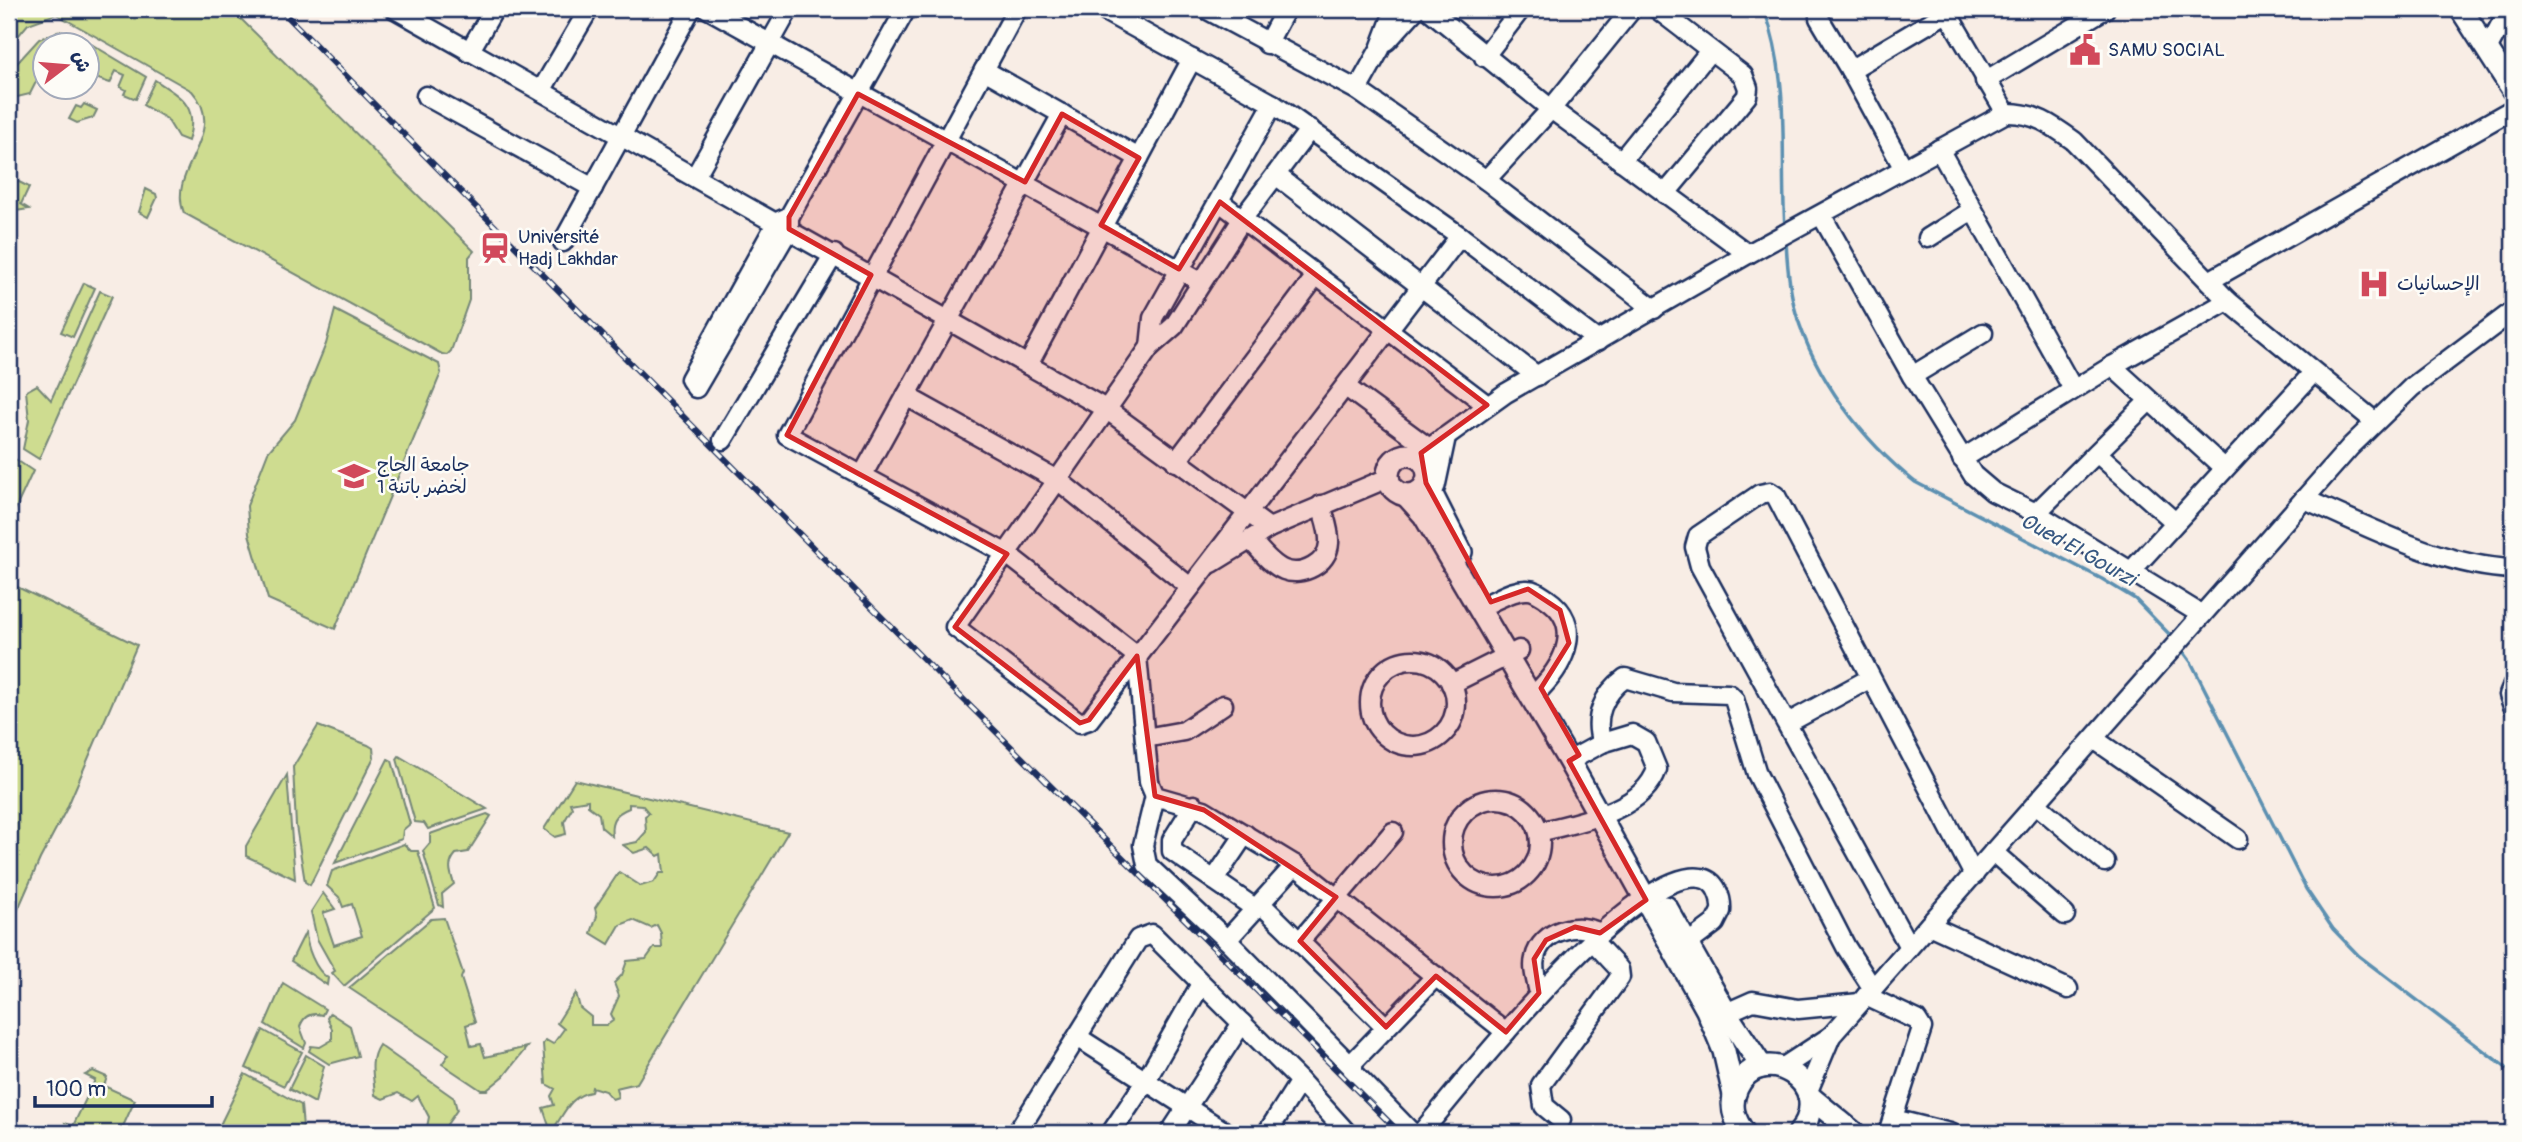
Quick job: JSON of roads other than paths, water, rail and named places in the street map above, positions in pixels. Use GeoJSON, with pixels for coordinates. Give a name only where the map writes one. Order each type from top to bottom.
{"type":"FeatureCollection","features":[{"type":"Feature","properties":{"kind":"main road"},"geometry":{"type":"LineString","coordinates":[[2461,9],[2513,90]]}},
{"type":"Feature","properties":{"kind":"main road"},"geometry":{"type":"LineString","coordinates":[[1430,448],[1394,460],[1388,478],[1396,491],[1406,495],[1430,525],[1513,654],[1651,896],[1713,1023],[1728,1066],[1738,1129]]}},
{"type":"Feature","properties":{"kind":"main road"},"geometry":{"type":"LineString","coordinates":[[1429,491],[1430,448]]}},
{"type":"Feature","properties":{"kind":"main road"},"geometry":{"type":"LineString","coordinates":[[1430,448],[1427,471],[1429,491],[1491,602],[1513,654],[1541,688],[1574,758]]}},
{"type":"Feature","properties":{"kind":"main road"},"geometry":{"type":"LineString","coordinates":[[1406,495],[1429,491]]}},
{"type":"Feature","properties":{"kind":"main road"},"geometry":{"type":"LineString","coordinates":[[1651,896],[1687,944],[1726,1013],[1772,1068]]}},
{"type":"Feature","properties":{"kind":"main road"},"geometry":{"type":"LineString","coordinates":[[1734,1095],[1749,1073],[1772,1068],[1793,1073],[1808,1094],[1854,1133]]}},
{"type":"Feature","properties":{"kind":"main road"},"geometry":{"type":"LineString","coordinates":[[1799,1133],[1809,1116],[1808,1094]]}},
{"type":"Feature","properties":{"kind":"street"},"geometry":{"type":"LineString","coordinates":[[395,9],[695,177],[785,223],[834,254],[1106,409],[1269,528]]}},
{"type":"Feature","properties":{"kind":"street"},"geometry":{"type":"LineString","coordinates":[[469,52],[494,9]]}},
{"type":"Feature","properties":{"kind":"street"},"geometry":{"type":"LineString","coordinates":[[541,91],[589,9]]}},
{"type":"Feature","properties":{"kind":"street"},"geometry":{"type":"LineString","coordinates":[[563,242],[691,9]]}},
{"type":"Feature","properties":{"kind":"street"},"geometry":{"type":"LineString","coordinates":[[708,9],[858,94],[946,138],[1201,282]]}},
{"type":"Feature","properties":{"kind":"street"},"geometry":{"type":"LineString","coordinates":[[695,177],[789,9]]}},
{"type":"Feature","properties":{"kind":"street"},"geometry":{"type":"LineString","coordinates":[[785,223],[690,379],[696,388],[785,223],[906,9]]}},
{"type":"Feature","properties":{"kind":"street"},"geometry":{"type":"LineString","coordinates":[[1017,9],[787,435],[1007,554],[1137,656],[1149,782],[1155,796],[1143,845],[1147,865],[1227,940],[1352,1067],[1353,1072],[1412,1133]]}},
{"type":"Feature","properties":{"kind":"street"},"geometry":{"type":"LineString","coordinates":[[1101,9],[1273,103],[1460,236],[1598,341]]}},
{"type":"Feature","properties":{"kind":"street"},"geometry":{"type":"LineString","coordinates":[[1206,9],[1357,90],[1486,180],[1654,309]]}},
{"type":"Feature","properties":{"kind":"street"},"geometry":{"type":"LineString","coordinates":[[1268,44],[1286,9]]}},
{"type":"Feature","properties":{"kind":"street"},"geometry":{"type":"LineString","coordinates":[[1357,90],[1380,49],[1395,9]]}},
{"type":"Feature","properties":{"kind":"street"},"geometry":{"type":"LineString","coordinates":[[1380,49],[1416,9]]}},
{"type":"Feature","properties":{"kind":"street"},"geometry":{"type":"LineString","coordinates":[[1428,9],[1551,109],[1748,254]]}},
{"type":"Feature","properties":{"kind":"street"},"geometry":{"type":"LineString","coordinates":[[1484,57],[1521,9]]}},
{"type":"Feature","properties":{"kind":"street"},"geometry":{"type":"LineString","coordinates":[[1486,180],[1551,109],[1632,9]]}},
{"type":"Feature","properties":{"kind":"street"},"geometry":{"type":"LineString","coordinates":[[1657,9],[1743,75],[1748,88],[1747,96],[1665,194]]}},
{"type":"Feature","properties":{"kind":"street"},"geometry":{"type":"LineString","coordinates":[[1819,9],[1819,18],[1904,169]]}},
{"type":"Feature","properties":{"kind":"street"},"geometry":{"type":"LineString","coordinates":[[1985,80],[2105,9]]}},
{"type":"Feature","properties":{"kind":"street"},"geometry":{"type":"LineString","coordinates":[[2487,50],[2509,9]]}},
{"type":"Feature","properties":{"kind":"street"},"geometry":{"type":"LineString","coordinates":[[1850,70],[1948,10],[1985,80],[2006,113]]}},
{"type":"Feature","properties":{"kind":"street"},"geometry":{"type":"LineString","coordinates":[[1621,161],[1710,51]]}},
{"type":"Feature","properties":{"kind":"street"},"geometry":{"type":"LineString","coordinates":[[1028,365],[1192,59]]}},
{"type":"Feature","properties":{"kind":"street"},"geometry":{"type":"LineString","coordinates":[[984,69],[1139,158]]}},
{"type":"Feature","properties":{"kind":"street"},"geometry":{"type":"LineString","coordinates":[[426,96],[593,188]]}},
{"type":"Feature","properties":{"kind":"street"},"geometry":{"type":"LineString","coordinates":[[1150,347],[1153,318],[1273,103]]}},
{"type":"Feature","properties":{"kind":"street"},"geometry":{"type":"LineString","coordinates":[[2209,281],[2513,109]]}},
{"type":"Feature","properties":{"kind":"street"},"geometry":{"type":"LineString","coordinates":[[1346,387],[1430,448],[1487,405],[1748,254],[1822,216],[2006,113],[2019,113],[2040,119],[2074,141],[2228,301],[2374,421]]}},
{"type":"Feature","properties":{"kind":"street"},"geometry":{"type":"LineString","coordinates":[[862,476],[1062,114]]}},
{"type":"Feature","properties":{"kind":"street"},"geometry":{"type":"LineString","coordinates":[[1310,130],[1243,218],[1174,326],[1150,347],[955,627],[1080,723],[1089,720],[1245,513],[1346,387],[1460,236]]}},
{"type":"Feature","properties":{"kind":"street"},"geometry":{"type":"LineString","coordinates":[[1939,149],[1971,211],[2073,390]]}},
{"type":"Feature","properties":{"kind":"street"},"geometry":{"type":"LineString","coordinates":[[1276,175],[1536,376]]}},
{"type":"Feature","properties":{"kind":"street"},"geometry":{"type":"LineString","coordinates":[[1220,202],[1487,405]]}},
{"type":"Feature","properties":{"kind":"street"},"geometry":{"type":"LineString","coordinates":[[1927,238],[1971,211]]}},
{"type":"Feature","properties":{"kind":"street"},"geometry":{"type":"LineString","coordinates":[[1822,216],[1912,376],[1973,475],[1993,492],[2036,513],[2202,615]]}},
{"type":"Feature","properties":{"kind":"street"},"geometry":{"type":"LineString","coordinates":[[723,440],[834,254]]}},
{"type":"Feature","properties":{"kind":"street"},"geometry":{"type":"LineString","coordinates":[[1176,462],[1316,275]]}},
{"type":"Feature","properties":{"kind":"street"},"geometry":{"type":"LineString","coordinates":[[1962,459],[2112,366],[2228,301]]}},
{"type":"Feature","properties":{"kind":"street"},"geometry":{"type":"LineString","coordinates":[[1808,1094],[1832,1036],[2374,421],[2412,387],[2513,311]]}},
{"type":"Feature","properties":{"kind":"street"},"geometry":{"type":"LineString","coordinates":[[1912,376],[1983,332]]}},
{"type":"Feature","properties":{"kind":"street"},"geometry":{"type":"LineString","coordinates":[[2112,366],[2224,468]]}},
{"type":"Feature","properties":{"kind":"street"},"geometry":{"type":"LineString","coordinates":[[2132,570],[2313,373]]}},
{"type":"Feature","properties":{"kind":"street"},"geometry":{"type":"LineString","coordinates":[[906,396],[1059,481],[1190,587]]}},
{"type":"Feature","properties":{"kind":"street"},"geometry":{"type":"LineString","coordinates":[[2036,513],[2149,401]]}},
{"type":"Feature","properties":{"kind":"street"},"geometry":{"type":"LineString","coordinates":[[2097,453],[2175,522]]}},
{"type":"Feature","properties":{"kind":"street"},"geometry":{"type":"LineString","coordinates":[[1205,568],[1269,528],[1388,478]]}},
{"type":"Feature","properties":{"kind":"street"},"geometry":{"type":"LineString","coordinates":[[1909,947],[1700,566],[1695,547],[1701,533],[1760,494],[1770,492],[1776,496],[1869,679],[1974,875]]}},
{"type":"Feature","properties":{"kind":"street"},"geometry":{"type":"LineString","coordinates":[[2304,499],[2438,555],[2491,568],[2513,569]]}},
{"type":"Feature","properties":{"kind":"street"},"geometry":{"type":"LineString","coordinates":[[1251,540],[1282,569],[1294,572],[1318,565],[1326,556],[1330,544],[1321,505]]}},
{"type":"Feature","properties":{"kind":"street"},"geometry":{"type":"LineString","coordinates":[[1491,602],[1528,589],[1535,591],[1560,610],[1569,643],[1557,670],[1541,688]]}},
{"type":"Feature","properties":{"kind":"street"},"geometry":{"type":"LineString","coordinates":[[1451,684],[1513,654]]}},
{"type":"Feature","properties":{"kind":"street"},"geometry":{"type":"LineString","coordinates":[[1424,661],[1440,670],[1451,684],[1455,701],[1452,719],[1443,733],[1428,743],[1410,746],[1393,741],[1374,722],[1370,705],[1373,687],[1383,672],[1398,663],[1424,661]]}},
{"type":"Feature","properties":{"kind":"street"},"geometry":{"type":"LineString","coordinates":[[1602,743],[1597,731],[1597,715],[1625,678],[1673,692],[1729,694],[1734,699],[1758,774],[1846,947],[1866,996]]}},
{"type":"Feature","properties":{"kind":"street"},"geometry":{"type":"LineString","coordinates":[[1788,723],[1869,679]]}},
{"type":"Feature","properties":{"kind":"street"},"geometry":{"type":"LineString","coordinates":[[2513,685],[2509,695],[2513,706]]}},
{"type":"Feature","properties":{"kind":"street"},"geometry":{"type":"LineString","coordinates":[[1145,738],[1184,731],[1223,705]]}},
{"type":"Feature","properties":{"kind":"street"},"geometry":{"type":"LineString","coordinates":[[1539,832],[1606,814],[1644,791],[1655,775],[1657,762],[1640,737],[1625,735],[1602,743],[1574,758]]}},
{"type":"Feature","properties":{"kind":"street"},"geometry":{"type":"LineString","coordinates":[[2094,739],[2238,839]]}},
{"type":"Feature","properties":{"kind":"street"},"geometry":{"type":"LineString","coordinates":[[1155,796],[1194,805],[1294,865],[1506,1032]]}},
{"type":"Feature","properties":{"kind":"street"},"geometry":{"type":"LineString","coordinates":[[1499,799],[1516,803],[1530,815],[1539,832],[1540,850],[1533,867],[1512,884],[1493,887],[1476,882],[1461,870],[1453,854],[1455,827],[1465,811],[1480,801],[1499,799]]}},
{"type":"Feature","properties":{"kind":"street"},"geometry":{"type":"LineString","coordinates":[[2036,804],[2105,862]]}},
{"type":"Feature","properties":{"kind":"street"},"geometry":{"type":"LineString","coordinates":[[1194,805],[1171,846],[1172,851],[1259,906],[1300,941],[1386,1027]]}},
{"type":"Feature","properties":{"kind":"street"},"geometry":{"type":"LineString","coordinates":[[1300,941],[1393,832]]}},
{"type":"Feature","properties":{"kind":"street"},"geometry":{"type":"LineString","coordinates":[[1214,880],[1245,834]]}},
{"type":"Feature","properties":{"kind":"street"},"geometry":{"type":"LineString","coordinates":[[1993,852],[2065,915]]}},
{"type":"Feature","properties":{"kind":"street"},"geometry":{"type":"LineString","coordinates":[[1227,940],[1294,865]]}},
{"type":"Feature","properties":{"kind":"street"},"geometry":{"type":"LineString","coordinates":[[1421,1133],[1539,993],[1596,937],[1651,896],[1691,877],[1706,879],[1715,886],[1722,905],[1719,917],[1687,944]]}},
{"type":"Feature","properties":{"kind":"street"},"geometry":{"type":"LineString","coordinates":[[1929,925],[2068,989]]}},
{"type":"Feature","properties":{"kind":"street"},"geometry":{"type":"LineString","coordinates":[[1539,993],[1534,959],[1546,940],[1575,927],[1590,927],[1619,969],[1620,977],[1541,1085],[1544,1106],[1561,1120]]}},
{"type":"Feature","properties":{"kind":"street"},"geometry":{"type":"LineString","coordinates":[[1017,1133],[1079,1038],[1138,939],[1152,934],[1300,1081],[1347,1133]]}},
{"type":"Feature","properties":{"kind":"street"},"geometry":{"type":"LineString","coordinates":[[1352,1067],[1353,1062],[1436,976]]}},
{"type":"Feature","properties":{"kind":"street"},"geometry":{"type":"LineString","coordinates":[[1111,1133],[1145,1082],[1201,984]]}},
{"type":"Feature","properties":{"kind":"street"},"geometry":{"type":"LineString","coordinates":[[1726,1013],[1753,1001],[1798,1009],[1866,996],[1917,1020],[1922,1028],[1890,1126],[1950,1133]]}},
{"type":"Feature","properties":{"kind":"street"},"geometry":{"type":"LineString","coordinates":[[1170,1133],[1242,1023]]}},
{"type":"Feature","properties":{"kind":"street"},"geometry":{"type":"LineString","coordinates":[[1772,1068],[1832,1036]]}},
{"type":"Feature","properties":{"kind":"street"},"geometry":{"type":"LineString","coordinates":[[1079,1038],[1227,1133]]}},
{"type":"Feature","properties":{"kind":"street"},"geometry":{"type":"LineString","coordinates":[[1267,1133],[1300,1081]]}},
{"type":"Feature","properties":{"kind":"waterway","name":"Oued El Gourzi"},"geometry":{"type":"LineString","coordinates":[[1764,9],[1778,63],[1781,90],[1785,228]]}},
{"type":"Feature","properties":{"kind":"waterway","name":"Oued El Gourzi"},"geometry":{"type":"LineString","coordinates":[[1786,239],[1792,295],[1804,337],[1828,384],[1877,447],[1915,482],[2102,579],[2135,599],[2173,638]]}},
{"type":"Feature","properties":{"kind":"waterway","name":"Oued El Gourzi"},"geometry":{"type":"LineString","coordinates":[[2180,647],[2191,662],[2306,889],[2333,929],[2359,956],[2513,1073]]}},
{"type":"Feature","properties":{"kind":"railway"},"geometry":{"type":"LineString","coordinates":[[280,9],[950,686],[1400,1133]]}},
{"type":"Feature","properties":{"kind":"place","name":"SAMU SOCIAL"},"geometry":{"type":"Point","coordinates":[2085,50]}},
{"type":"Feature","properties":{"kind":"place","name":"Université Hadj Lakhdar"},"geometry":{"type":"Point","coordinates":[495,248]}},
{"type":"Feature","properties":{"kind":"place","name":"الإحسانيات"},"geometry":{"type":"Point","coordinates":[2374,284]}},
{"type":"Feature","properties":{"kind":"place","name":"جامعة الحاج لخضر باتنة 1"},"geometry":{"type":"Point","coordinates":[354,476]}}]}
